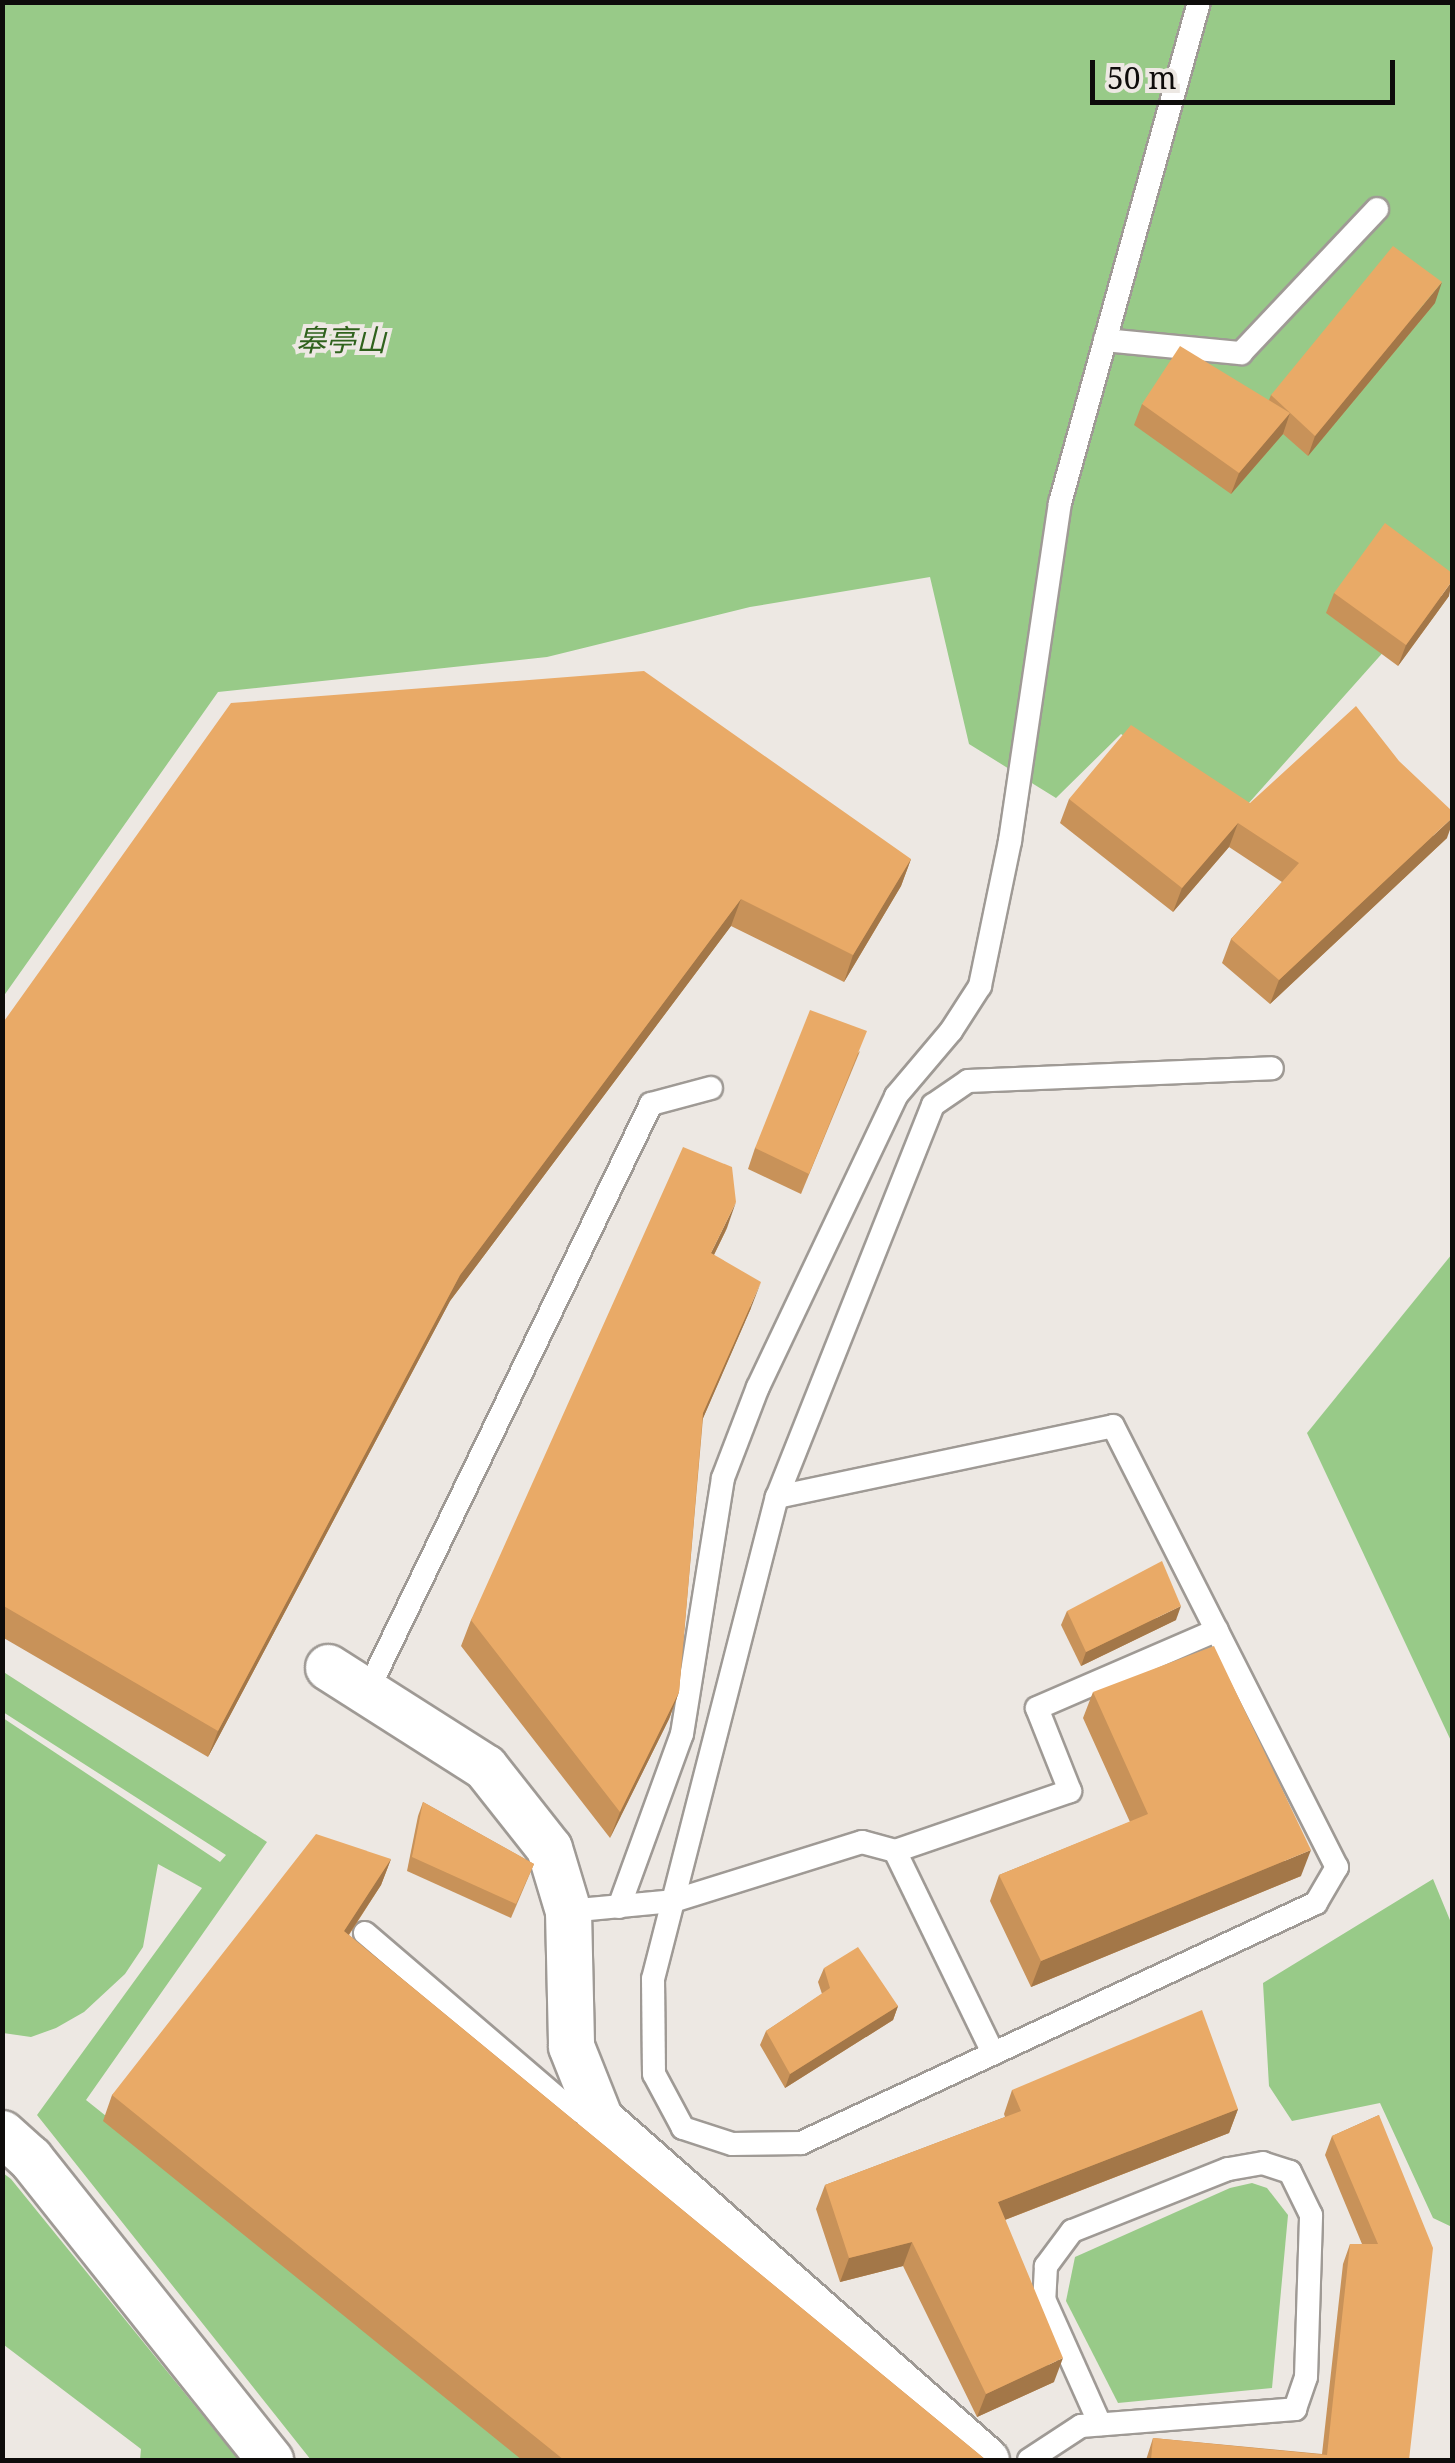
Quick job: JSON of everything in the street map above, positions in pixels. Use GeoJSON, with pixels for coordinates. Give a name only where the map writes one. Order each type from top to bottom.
{"type":"FeatureCollection","features":[{"type":"Feature","properties":{"kind":"street"},"geometry":{"type":"LineString","coordinates":[[328,1667],[485,1767],[549,1848],[568,1912],[571,2046],[600,2119],[986,2460]]}},
{"type":"Feature","properties":{"kind":"street"},"geometry":{"type":"LineString","coordinates":[[2,2132],[30,2158],[270,2460]]}},
{"type":"Feature","properties":{"kind":"lane"},"geometry":{"type":"LineString","coordinates":[[619,1907],[682,1734],[723,1478],[758,1387],[896,1096],[951,1031],[980,986],[1010,841],[1060,503],[1199,2]]}},
{"type":"Feature","properties":{"kind":"lane"},"geometry":{"type":"LineString","coordinates":[[1106,340],[1241,353],[1377,209]]}},
{"type":"Feature","properties":{"kind":"lane"},"geometry":{"type":"LineString","coordinates":[[777,1497],[1112,1426],[1338,1867],[1316,1903],[801,2143],[732,2144],[683,2128],[654,2074],[653,1979],[777,1497],[933,1105],[968,1081],[1272,1068]]}},
{"type":"Feature","properties":{"kind":"lane"},"geometry":{"type":"LineString","coordinates":[[367,1692],[651,1104],[711,1088]]}},
{"type":"Feature","properties":{"kind":"lane"},"geometry":{"type":"LineString","coordinates":[[568,1912],[673,1901],[862,1842],[895,1851],[1070,1791],[1037,1708],[1216,1630]]}},
{"type":"Feature","properties":{"kind":"lane"},"geometry":{"type":"LineString","coordinates":[[895,1851],[994,2053]]}},
{"type":"Feature","properties":{"kind":"lane"},"geometry":{"type":"LineString","coordinates":[[365,1933],[568,2108],[600,2119]]}},
{"type":"Feature","properties":{"kind":"lane"},"geometry":{"type":"LineString","coordinates":[[1029,2460],[1056,2453],[1081,2426],[1294,2409],[1306,2377],[1311,2215],[1290,2172],[1262,2164],[1228,2169],[1072,2231],[1046,2266],[1044,2299],[1100,2424]]}},
{"type":"Feature","properties":{"kind":"green space","name":"皋亭山"},"geometry":{"type":"Polygon","coordinates":[[[3,3],[1452,3],[1452,575],[1239,814],[1121,734],[1056,798],[969,744],[930,577],[750,607],[547,657],[218,692],[3,997],[3,3]]]}},
{"type":"Feature","properties":{"kind":"green space"},"geometry":{"type":"Polygon","coordinates":[[[1452,1254],[1452,1743],[1307,1433],[1452,1254]]]}},
{"type":"Feature","properties":{"kind":"green space"},"geometry":{"type":"Polygon","coordinates":[[[2,1671],[267,1842],[86,2100],[536,2460],[311,2460],[37,2115],[202,1888],[158,1864],[143,1947],[125,1974],[84,2012],[56,2028],[31,2037],[3,2033],[3,1718],[220,1862],[226,1855],[3,1712],[2,1671]]]}},
{"type":"Feature","properties":{"kind":"green space"},"geometry":{"type":"Polygon","coordinates":[[[1433,1879],[1452,1925],[1452,2227],[1433,2218],[1380,2103],[1292,2121],[1269,2086],[1263,1983],[1433,1879]]]}},
{"type":"Feature","properties":{"kind":"green space"},"geometry":{"type":"Polygon","coordinates":[[[3,2173],[239,2460],[140,2460],[141,2449],[4,2345],[3,2173]]]}},
{"type":"Feature","properties":{"kind":"green space"},"geometry":{"type":"Polygon","coordinates":[[[1252,2183],[1267,2188],[1288,2215],[1272,2388],[1118,2403],[1066,2301],[1075,2257],[1230,2188],[1252,2183]]]}},
{"type":"Feature","properties":{"kind":"building"},"geometry":{"type":"Polygon","coordinates":[[[1393,246],[1442,282],[1315,436],[1271,395],[1393,246]]]}},
{"type":"Feature","properties":{"kind":"building"},"geometry":{"type":"Polygon","coordinates":[[[1180,346],[1290,413],[1239,473],[1142,404],[1180,346]]]}},
{"type":"Feature","properties":{"kind":"building"},"geometry":{"type":"Polygon","coordinates":[[[1385,523],[1452,573],[1452,581],[1406,645],[1334,593],[1385,523]]]}},
{"type":"Feature","properties":{"kind":"building"},"geometry":{"type":"Polygon","coordinates":[[[644,671],[911,859],[853,955],[741,899],[460,1275],[218,1731],[2,1605],[2,1024],[231,703],[644,671]]]}},
{"type":"Feature","properties":{"kind":"building"},"geometry":{"type":"Polygon","coordinates":[[[1356,706],[1399,761],[1452,811],[1452,818],[1279,980],[1231,939],[1299,863],[1238,823],[1182,888],[1069,799],[1131,725],[1250,803],[1356,706]]]}},
{"type":"Feature","properties":{"kind":"building"},"geometry":{"type":"Polygon","coordinates":[[[810,1010],[867,1031],[809,1174],[755,1148],[810,1010]]]}},
{"type":"Feature","properties":{"kind":"building"},"geometry":{"type":"Polygon","coordinates":[[[683,1147],[732,1167],[736,1202],[711,1253],[761,1282],[703,1413],[679,1692],[620,1812],[471,1620],[683,1147]]]}},
{"type":"Feature","properties":{"kind":"building"},"geometry":{"type":"Polygon","coordinates":[[[1162,1561],[1181,1606],[1086,1652],[1067,1611],[1162,1561]]]}},
{"type":"Feature","properties":{"kind":"building"},"geometry":{"type":"Polygon","coordinates":[[[1214,1646],[1311,1850],[1041,1961],[999,1875],[1148,1814],[1093,1692],[1214,1646]]]}},
{"type":"Feature","properties":{"kind":"building"},"geometry":{"type":"Polygon","coordinates":[[[423,1802],[534,1864],[516,1904],[412,1857],[423,1802]]]}},
{"type":"Feature","properties":{"kind":"building"},"geometry":{"type":"Polygon","coordinates":[[[316,1834],[391,1859],[344,1931],[986,2460],[564,2460],[112,2095],[316,1834]]]}},
{"type":"Feature","properties":{"kind":"building"},"geometry":{"type":"Polygon","coordinates":[[[858,1947],[898,2006],[790,2074],[766,2031],[830,1988],[824,1968],[858,1947]]]}},
{"type":"Feature","properties":{"kind":"building"},"geometry":{"type":"Polygon","coordinates":[[[1202,2010],[1238,2109],[998,2202],[1063,2358],[986,2394],[912,2242],[849,2258],[825,2185],[1021,2111],[1012,2090],[1202,2010]]]}},
{"type":"Feature","properties":{"kind":"building"},"geometry":{"type":"Polygon","coordinates":[[[1379,2115],[1433,2248],[1409,2460],[1151,2460],[1153,2438],[1327,2455],[1350,2244],[1378,2244],[1332,2136],[1379,2115]]]}}]}
